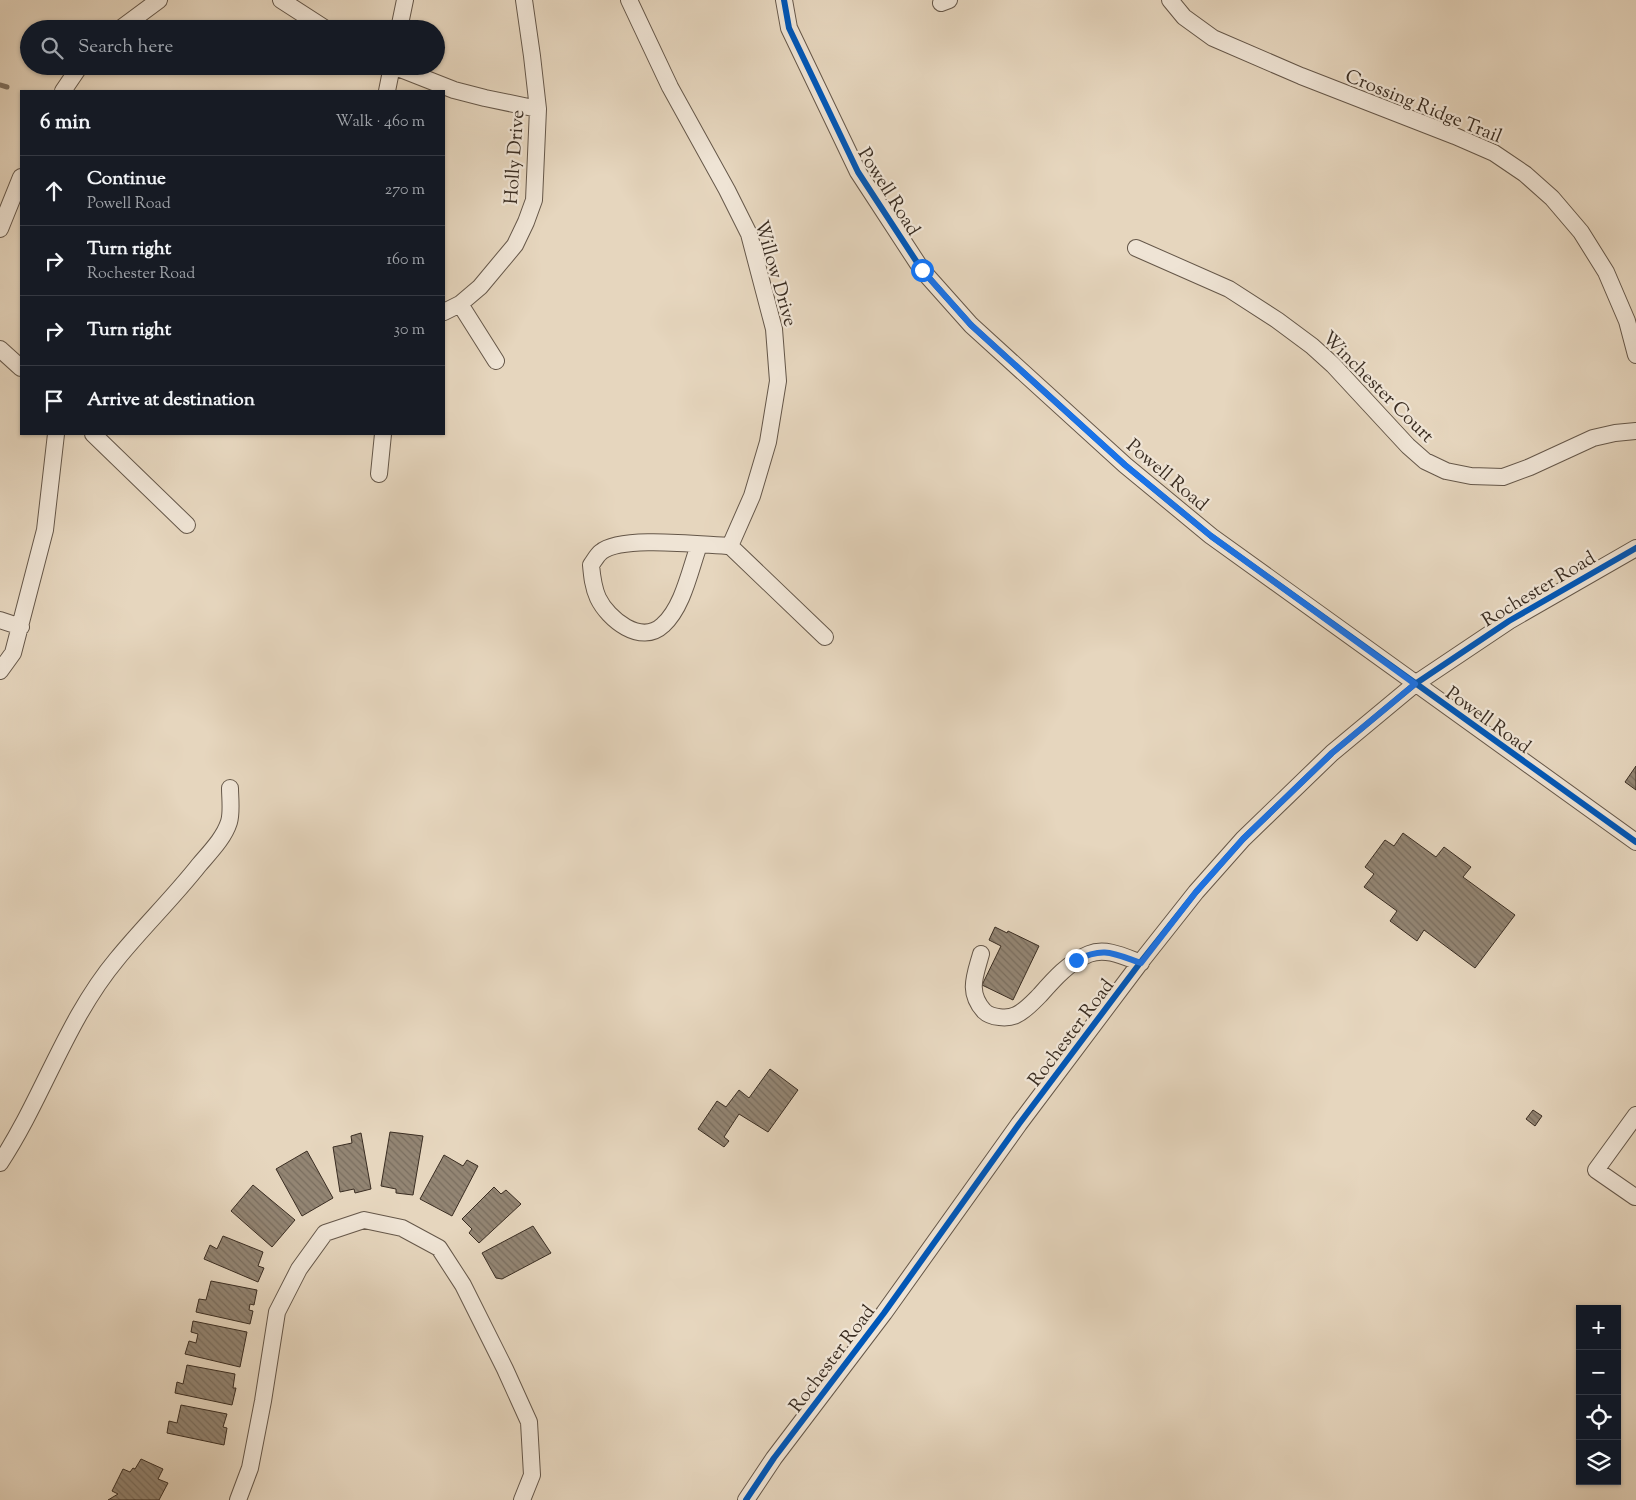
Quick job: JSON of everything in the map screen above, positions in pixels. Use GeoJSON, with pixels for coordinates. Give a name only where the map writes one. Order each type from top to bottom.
{"type":"FeatureCollection","features":[{"type":"Feature","properties":{"kind":"street"},"geometry":{"type":"LineString","coordinates":[[132,20],[159,0]]}},
{"type":"Feature","properties":{"kind":"street"},"geometry":{"type":"LineString","coordinates":[[281,0],[312,20]]}},
{"type":"Feature","properties":{"kind":"street"},"geometry":{"type":"LineString","coordinates":[[401,20],[405,0]]}},
{"type":"Feature","properties":{"kind":"street","name":"Holly Drive"},"geometry":{"type":"LineString","coordinates":[[445,312],[460,304],[480,287],[498,267],[515,245],[534,200],[538,109],[524,0]]}},
{"type":"Feature","properties":{"kind":"street","name":"Willow Drive"},"geometry":{"type":"LineString","coordinates":[[629,0],[670,87],[749,234],[774,329],[778,381],[768,442],[752,496],[730,546]]}},
{"type":"Feature","properties":{"kind":"street","name":"Powell Road"},"geometry":{"type":"LineString","coordinates":[[784,0],[789,28],[858,172],[922,270],[971,325],[1125,465],[1211,536],[1636,842]]}},
{"type":"Feature","properties":{"kind":"street","name":"Crossing Ridge Trail"},"geometry":{"type":"LineString","coordinates":[[1170,0],[1184,17],[1213,38],[1301,76],[1494,153],[1525,174],[1552,198],[1581,232],[1606,272],[1627,320],[1636,355]]}},
{"type":"Feature","properties":{"kind":"street"},"geometry":{"type":"LineString","coordinates":[[64,90],[73,75]]}},
{"type":"Feature","properties":{"kind":"street"},"geometry":{"type":"LineString","coordinates":[[387,90],[391,75]]}},
{"type":"Feature","properties":{"kind":"street"},"geometry":{"type":"LineString","coordinates":[[416,75],[454,90],[538,109]]}},
{"type":"Feature","properties":{"kind":"street"},"geometry":{"type":"LineString","coordinates":[[0,229],[20,179]]}},
{"type":"Feature","properties":{"kind":"street","name":"Winchester Court"},"geometry":{"type":"LineString","coordinates":[[1136,248],[1229,289],[1277,320],[1312,346],[1333,366],[1408,446],[1425,461],[1446,471],[1471,476],[1503,477],[1530,467],[1593,438],[1636,431]]}},
{"type":"Feature","properties":{"kind":"street"},"geometry":{"type":"LineString","coordinates":[[460,304],[496,361]]}},
{"type":"Feature","properties":{"kind":"street"},"geometry":{"type":"LineString","coordinates":[[0,349],[20,367]]}},
{"type":"Feature","properties":{"kind":"street"},"geometry":{"type":"LineString","coordinates":[[0,671],[13,653],[44,530],[56,435]]}},
{"type":"Feature","properties":{"kind":"street"},"geometry":{"type":"LineString","coordinates":[[94,435],[188,525]]}},
{"type":"Feature","properties":{"kind":"street"},"geometry":{"type":"LineString","coordinates":[[379,474],[383,435]]}},
{"type":"Feature","properties":{"kind":"street"},"geometry":{"type":"LineString","coordinates":[[699,545],[680,600],[672,615],[662,626],[653,631],[639,632],[630,630],[607,612],[598,599],[593,582],[591,564],[601,552],[617,545],[635,543],[699,545],[730,546],[824,637]]}},
{"type":"Feature","properties":{"kind":"street","name":"Rochester Road"},"geometry":{"type":"LineString","coordinates":[[746,1500],[774,1458],[878,1320],[1019,1124],[1196,892],[1243,839],[1332,753],[1415,684],[1509,621],[1636,548]]}},
{"type":"Feature","properties":{"kind":"street"},"geometry":{"type":"LineString","coordinates":[[0,620],[21,627]]}},
{"type":"Feature","properties":{"kind":"street"},"geometry":{"type":"LineString","coordinates":[[0,1163],[16,1138],[95,987],[117,959],[181,888],[218,842],[229,821],[230,788]]}},
{"type":"Feature","properties":{"kind":"street"},"geometry":{"type":"LineString","coordinates":[[981,954],[973,984],[976,1002],[986,1014],[1003,1018],[1016,1015],[1031,1004],[1076,960],[1092,953],[1110,952],[1141,963]]}},
{"type":"Feature","properties":{"kind":"street"},"geometry":{"type":"LineString","coordinates":[[1636,1115],[1596,1170],[1636,1196]]}},
{"type":"Feature","properties":{"kind":"street"},"geometry":{"type":"LineString","coordinates":[[238,1500],[250,1468],[277,1312],[299,1269],[325,1233],[364,1220],[402,1228],[438,1248],[463,1285],[529,1422],[532,1475],[522,1500]]}},
{"type":"Feature","properties":{"kind":"building"},"geometry":{"type":"Polygon","coordinates":[[[1636,766],[1636,790],[1625,782],[1636,766]]]}},
{"type":"Feature","properties":{"kind":"building"},"geometry":{"type":"Polygon","coordinates":[[[1403,833],[1436,857],[1444,847],[1471,867],[1463,877],[1515,915],[1475,968],[1424,930],[1417,941],[1390,921],[1397,911],[1364,887],[1374,874],[1365,867],[1385,840],[1394,846],[1403,833]]]}},
{"type":"Feature","properties":{"kind":"building"},"geometry":{"type":"Polygon","coordinates":[[[995,927],[1039,946],[1013,1000],[982,985],[1001,946],[989,940],[995,927]]]}},
{"type":"Feature","properties":{"kind":"building"},"geometry":{"type":"Polygon","coordinates":[[[770,1069],[798,1090],[768,1132],[739,1114],[724,1137],[729,1141],[724,1147],[698,1129],[717,1101],[726,1107],[739,1090],[749,1098],[770,1069]]]}},
{"type":"Feature","properties":{"kind":"building"},"geometry":{"type":"Polygon","coordinates":[[[1533,1110],[1542,1116],[1535,1126],[1526,1119],[1533,1110]]]}},
{"type":"Feature","properties":{"kind":"building"},"geometry":{"type":"Polygon","coordinates":[[[390,1132],[423,1136],[413,1195],[396,1193],[396,1189],[381,1186],[390,1132]]]}},
{"type":"Feature","properties":{"kind":"building"},"geometry":{"type":"Polygon","coordinates":[[[361,1133],[371,1189],[355,1193],[354,1189],[340,1192],[333,1147],[352,1143],[351,1136],[361,1133]]]}},
{"type":"Feature","properties":{"kind":"building"},"geometry":{"type":"Polygon","coordinates":[[[307,1151],[333,1198],[302,1216],[276,1169],[307,1151]]]}},
{"type":"Feature","properties":{"kind":"building"},"geometry":{"type":"Polygon","coordinates":[[[444,1155],[463,1166],[467,1160],[478,1166],[452,1216],[420,1199],[444,1155]]]}},
{"type":"Feature","properties":{"kind":"building"},"geometry":{"type":"Polygon","coordinates":[[[253,1185],[295,1220],[272,1247],[231,1211],[253,1185]]]}},
{"type":"Feature","properties":{"kind":"building"},"geometry":{"type":"Polygon","coordinates":[[[494,1187],[501,1194],[506,1190],[521,1204],[479,1243],[469,1233],[472,1229],[462,1219],[494,1187]]]}},
{"type":"Feature","properties":{"kind":"building"},"geometry":{"type":"Polygon","coordinates":[[[533,1226],[551,1253],[502,1279],[496,1278],[482,1253],[533,1226]]]}},
{"type":"Feature","properties":{"kind":"building"},"geometry":{"type":"Polygon","coordinates":[[[223,1236],[263,1252],[258,1266],[264,1268],[258,1282],[204,1259],[210,1245],[217,1249],[223,1236]]]}},
{"type":"Feature","properties":{"kind":"building"},"geometry":{"type":"Polygon","coordinates":[[[211,1281],[257,1290],[254,1305],[250,1304],[249,1310],[253,1311],[250,1324],[196,1312],[199,1299],[206,1300],[211,1281]]]}},
{"type":"Feature","properties":{"kind":"building"},"geometry":{"type":"Polygon","coordinates":[[[193,1321],[247,1332],[240,1367],[185,1354],[189,1341],[196,1343],[198,1334],[191,1332],[193,1321]]]}},
{"type":"Feature","properties":{"kind":"building"},"geometry":{"type":"Polygon","coordinates":[[[187,1365],[235,1374],[233,1388],[236,1388],[232,1405],[175,1393],[177,1382],[183,1384],[187,1365]]]}},
{"type":"Feature","properties":{"kind":"building"},"geometry":{"type":"Polygon","coordinates":[[[181,1405],[227,1414],[223,1427],[227,1428],[224,1445],[167,1433],[169,1421],[177,1423],[181,1405]]]}},
{"type":"Feature","properties":{"kind":"building"},"geometry":{"type":"Polygon","coordinates":[[[141,1459],[163,1469],[158,1479],[168,1483],[159,1500],[108,1500],[118,1494],[112,1491],[123,1469],[130,1472],[133,1468],[135,1469],[141,1459]]]}},
{"type":"Feature","properties":{"kind":"waterway"},"geometry":{"type":"LineString","coordinates":[[0,85],[7,87]]}},
{"type":"Feature","properties":{"kind":"cycle path"},"geometry":{"type":"LineString","coordinates":[[784,0],[789,28],[858,172],[922,270],[971,325],[1125,465],[1211,536],[1636,842]]}},
{"type":"Feature","properties":{"kind":"cycle path"},"geometry":{"type":"LineString","coordinates":[[746,1500],[774,1458],[884,1313],[1019,1124],[1143,959],[1196,892],[1243,839],[1332,753],[1415,684],[1509,621],[1636,548]]}},
{"type":"Feature","properties":{"kind":"route"},"geometry":{"type":"LineString","coordinates":[[922,270],[971,325],[1125,465],[1211,536],[1415,684],[1332,753],[1243,839],[1196,892],[1141,963],[1110,952],[1092,953],[1076,960]]}}]}
